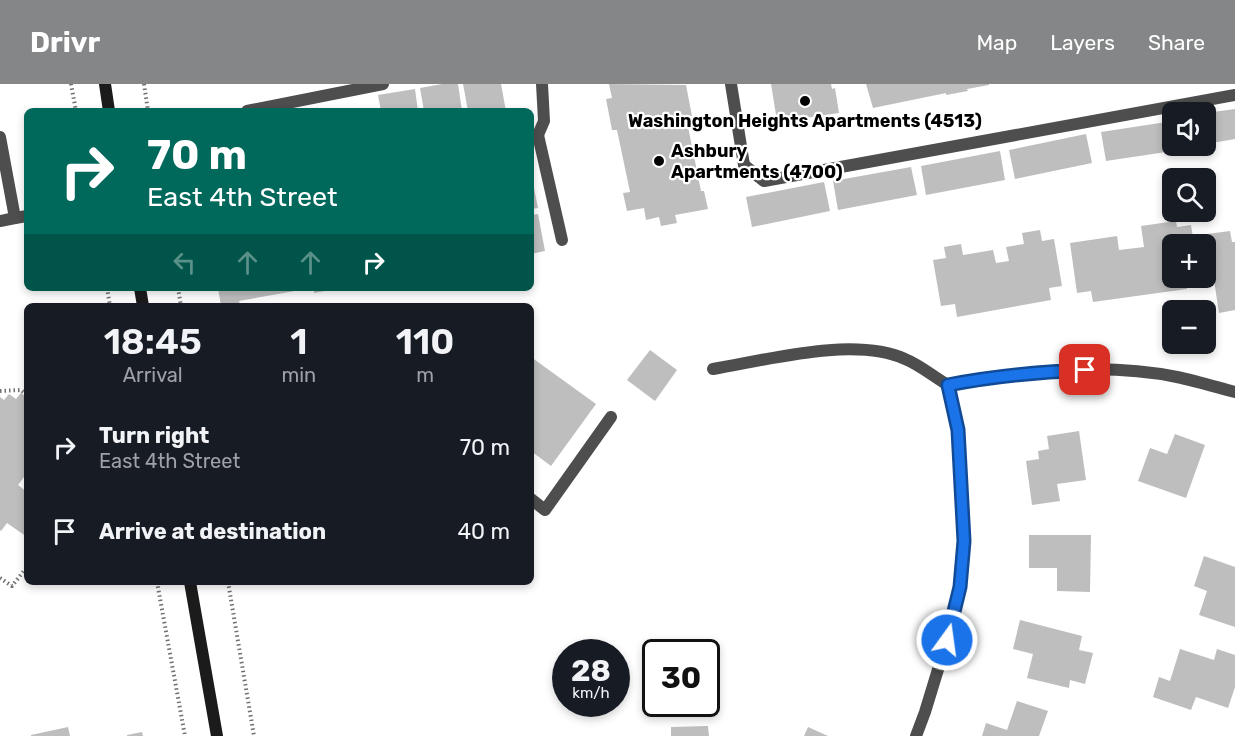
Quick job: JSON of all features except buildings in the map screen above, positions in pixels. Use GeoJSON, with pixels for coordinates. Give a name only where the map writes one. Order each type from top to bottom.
{"type":"FeatureCollection","features":[{"type":"Feature","properties":{"kind":"main road"},"geometry":{"type":"LineString","coordinates":[[105,84],[109,108]]}},
{"type":"Feature","properties":{"kind":"main road"},"geometry":{"type":"LineString","coordinates":[[191,585],[217,736]]}},
{"type":"Feature","properties":{"kind":"street"},"geometry":{"type":"LineString","coordinates":[[262,108],[383,84]]}},
{"type":"Feature","properties":{"kind":"street"},"geometry":{"type":"LineString","coordinates":[[542,84],[544,121],[534,135],[562,240]]}},
{"type":"Feature","properties":{"kind":"street"},"geometry":{"type":"LineString","coordinates":[[731,84],[744,165],[764,181],[1235,95]]}},
{"type":"Feature","properties":{"kind":"street"},"geometry":{"type":"LineString","coordinates":[[0,137],[21,217],[0,221]]}},
{"type":"Feature","properties":{"kind":"street"},"geometry":{"type":"LineString","coordinates":[[713,369],[820,351],[865,349],[904,358],[948,385],[1038,372],[1108,370],[1175,377],[1235,392]]}},
{"type":"Feature","properties":{"kind":"street"},"geometry":{"type":"LineString","coordinates":[[916,736],[926,712],[960,587],[964,541],[958,430],[948,385]]}},
{"type":"Feature","properties":{"kind":"street"},"geometry":{"type":"LineString","coordinates":[[534,501],[545,510],[611,417]]}},
{"type":"Feature","properties":{"kind":"path"},"geometry":{"type":"LineString","coordinates":[[71,84],[75,108]]}},
{"type":"Feature","properties":{"kind":"path"},"geometry":{"type":"LineString","coordinates":[[144,84],[148,108]]}},
{"type":"Feature","properties":{"kind":"path"},"geometry":{"type":"LineString","coordinates":[[0,391],[21,390],[24,392]]}},
{"type":"Feature","properties":{"kind":"path"},"geometry":{"type":"LineString","coordinates":[[0,578],[12,586],[24,571]]}},
{"type":"Feature","properties":{"kind":"path"},"geometry":{"type":"LineString","coordinates":[[158,585],[184,736]]}},
{"type":"Feature","properties":{"kind":"path"},"geometry":{"type":"LineString","coordinates":[[229,585],[254,736]]}},
{"type":"Feature","properties":{"kind":"place","name":"Washington Heights Apartments (4513)"},"geometry":{"type":"Point","coordinates":[805,101]}},
{"type":"Feature","properties":{"kind":"place","name":"Ashbury Apartments (4700)"},"geometry":{"type":"Point","coordinates":[659,161]}},
{"type":"Feature","properties":{"kind":"route"},"geometry":{"type":"LineString","coordinates":[[947,640],[960,587],[964,541],[958,430],[948,385],[1038,372],[1085,370]]}}]}
